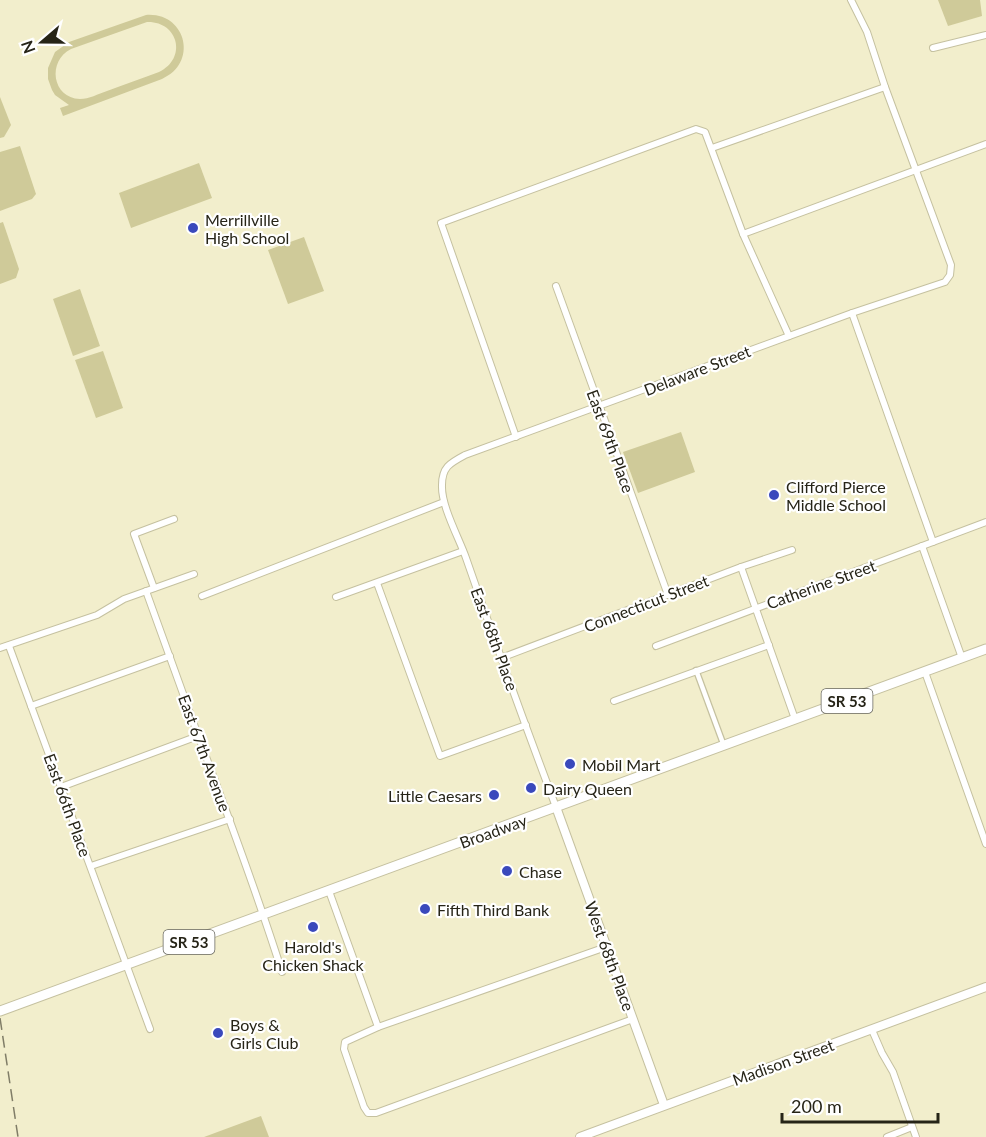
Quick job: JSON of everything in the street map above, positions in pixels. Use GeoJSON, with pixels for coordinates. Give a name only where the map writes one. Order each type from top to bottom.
{"type":"FeatureCollection","features":[{"type":"Feature","properties":{"kind":"main road","name":"Broadway"},"geometry":{"type":"LineString","coordinates":[[0,1011],[986,650]]}},
{"type":"Feature","properties":{"kind":"street"},"geometry":{"type":"LineString","coordinates":[[851,0],[867,32],[916,170]]}},
{"type":"Feature","properties":{"kind":"street"},"geometry":{"type":"LineString","coordinates":[[933,48],[986,35]]}},
{"type":"Feature","properties":{"kind":"street"},"geometry":{"type":"LineString","coordinates":[[712,148],[885,87]]}},
{"type":"Feature","properties":{"kind":"street"},"geometry":{"type":"LineString","coordinates":[[516,437],[441,223],[696,129],[705,132],[743,234],[789,336]]}},
{"type":"Feature","properties":{"kind":"street"},"geometry":{"type":"LineString","coordinates":[[743,234],[986,144]]}},
{"type":"Feature","properties":{"kind":"street","name":"Delaware Street"},"geometry":{"type":"LineString","coordinates":[[445,469],[450,463],[465,455],[852,313],[945,282],[950,275],[951,265],[916,170]]}},
{"type":"Feature","properties":{"kind":"street","name":"East 69th Place"},"geometry":{"type":"LineString","coordinates":[[556,286],[668,595]]}},
{"type":"Feature","properties":{"kind":"street"},"geometry":{"type":"LineString","coordinates":[[852,313],[933,542]]}},
{"type":"Feature","properties":{"kind":"street","name":"East 68th Place"},"geometry":{"type":"LineString","coordinates":[[445,469],[442,486],[444,502],[464,551],[556,807]]}},
{"type":"Feature","properties":{"kind":"street"},"geometry":{"type":"LineString","coordinates":[[202,596],[444,502]]}},
{"type":"Feature","properties":{"kind":"street"},"geometry":{"type":"LineString","coordinates":[[154,588],[134,534],[174,519]]}},
{"type":"Feature","properties":{"kind":"street","name":"Catherine Street"},"geometry":{"type":"LineString","coordinates":[[656,646],[986,522]]}},
{"type":"Feature","properties":{"kind":"street"},"geometry":{"type":"LineString","coordinates":[[922,546],[962,658]]}},
{"type":"Feature","properties":{"kind":"street","name":"Connecticut Street"},"geometry":{"type":"LineString","coordinates":[[501,658],[741,567],[792,550]]}},
{"type":"Feature","properties":{"kind":"street"},"geometry":{"type":"LineString","coordinates":[[336,597],[464,551]]}},
{"type":"Feature","properties":{"kind":"street"},"geometry":{"type":"LineString","coordinates":[[741,567],[795,719]]}},
{"type":"Feature","properties":{"kind":"street"},"geometry":{"type":"LineString","coordinates":[[0,648],[97,615],[124,599],[194,574]]}},
{"type":"Feature","properties":{"kind":"street"},"geometry":{"type":"LineString","coordinates":[[377,583],[440,756],[526,725]]}},
{"type":"Feature","properties":{"kind":"street","name":"East 67th Avenue"},"geometry":{"type":"LineString","coordinates":[[146,591],[230,819],[282,972]]}},
{"type":"Feature","properties":{"kind":"street","name":"East 66th Place"},"geometry":{"type":"LineString","coordinates":[[9,645],[150,1029]]}},
{"type":"Feature","properties":{"kind":"street"},"geometry":{"type":"LineString","coordinates":[[614,701],[769,645]]}},
{"type":"Feature","properties":{"kind":"street"},"geometry":{"type":"LineString","coordinates":[[31,706],[170,656]]}},
{"type":"Feature","properties":{"kind":"street"},"geometry":{"type":"LineString","coordinates":[[696,670],[724,746]]}},
{"type":"Feature","properties":{"kind":"street"},"geometry":{"type":"LineString","coordinates":[[925,672],[986,844]]}},
{"type":"Feature","properties":{"kind":"street"},"geometry":{"type":"LineString","coordinates":[[61,787],[198,736]]}},
{"type":"Feature","properties":{"kind":"street","name":"West 68th Place"},"geometry":{"type":"LineString","coordinates":[[556,807],[664,1105]]}},
{"type":"Feature","properties":{"kind":"street"},"geometry":{"type":"LineString","coordinates":[[91,866],[230,819]]}},
{"type":"Feature","properties":{"kind":"street"},"geometry":{"type":"LineString","coordinates":[[329,891],[378,1027]]}},
{"type":"Feature","properties":{"kind":"street"},"geometry":{"type":"LineString","coordinates":[[606,946],[378,1027],[345,1042],[345,1049],[364,1107],[368,1113],[376,1113],[633,1019]]}},
{"type":"Feature","properties":{"kind":"street","name":"Madison Street"},"geometry":{"type":"LineString","coordinates":[[580,1137],[986,987]]}},
{"type":"Feature","properties":{"kind":"street"},"geometry":{"type":"LineString","coordinates":[[872,1030],[893,1072],[916,1137]]}},
{"type":"Feature","properties":{"kind":"street"},"geometry":{"type":"LineString","coordinates":[[887,1137],[912,1127]]}},
{"type":"Feature","properties":{"kind":"shaded area"},"geometry":{"type":"Polygon","coordinates":[[[938,0],[980,0],[982,16],[948,26],[938,0]]]}},
{"type":"Feature","properties":{"kind":"shaded area"},"geometry":{"type":"Polygon","coordinates":[[[146,15],[160,16],[171,21],[178,30],[183,40],[184,51],[181,62],[174,72],[162,79],[63,116],[60,108],[69,105],[52,90],[48,79],[48,68],[55,52],[69,42],[146,15]],[[147,22],[71,49],[58,62],[56,70],[56,78],[63,92],[71,97],[83,99],[159,72],[168,66],[174,58],[176,41],[166,27],[158,23],[147,22]]]}},
{"type":"Feature","properties":{"kind":"shaded area"},"geometry":{"type":"Polygon","coordinates":[[[0,97],[11,125],[4,137],[0,138],[0,97]]]}},
{"type":"Feature","properties":{"kind":"shaded area"},"geometry":{"type":"Polygon","coordinates":[[[20,146],[36,194],[32,199],[0,211],[0,152],[20,146]]]}},
{"type":"Feature","properties":{"kind":"shaded area"},"geometry":{"type":"Polygon","coordinates":[[[199,163],[212,198],[131,228],[119,193],[199,163]]]}},
{"type":"Feature","properties":{"kind":"shaded area"},"geometry":{"type":"Polygon","coordinates":[[[3,222],[19,269],[16,278],[0,284],[0,223],[3,222]]]}},
{"type":"Feature","properties":{"kind":"shaded area"},"geometry":{"type":"Polygon","coordinates":[[[304,237],[324,291],[288,304],[268,250],[304,237]]]}},
{"type":"Feature","properties":{"kind":"shaded area"},"geometry":{"type":"Polygon","coordinates":[[[80,289],[100,346],[73,356],[53,299],[80,289]]]}},
{"type":"Feature","properties":{"kind":"shaded area"},"geometry":{"type":"Polygon","coordinates":[[[103,351],[123,408],[96,418],[75,360],[103,351]]]}},
{"type":"Feature","properties":{"kind":"shaded area"},"geometry":{"type":"Polygon","coordinates":[[[681,432],[695,472],[638,493],[623,452],[681,432]]]}},
{"type":"Feature","properties":{"kind":"shaded area"},"geometry":{"type":"Polygon","coordinates":[[[261,1116],[269,1137],[204,1137],[261,1116]]]}},
{"type":"Feature","properties":{"kind":"railway"},"geometry":{"type":"LineString","coordinates":[[0,1018],[18,1137]]}},
{"type":"Feature","properties":{"kind":"place","name":"Merrillville High School"},"geometry":{"type":"Point","coordinates":[193,228]}},
{"type":"Feature","properties":{"kind":"place","name":"Clifford Pierce Middle School"},"geometry":{"type":"Point","coordinates":[774,495]}},
{"type":"Feature","properties":{"kind":"place","name":"Mobil Mart"},"geometry":{"type":"Point","coordinates":[570,764]}},
{"type":"Feature","properties":{"kind":"place","name":"Dairy Queen"},"geometry":{"type":"Point","coordinates":[531,788]}},
{"type":"Feature","properties":{"kind":"place","name":"Little Caesars"},"geometry":{"type":"Point","coordinates":[494,795]}},
{"type":"Feature","properties":{"kind":"place","name":"Chase"},"geometry":{"type":"Point","coordinates":[507,871]}},
{"type":"Feature","properties":{"kind":"place","name":"Fifth Third Bank"},"geometry":{"type":"Point","coordinates":[425,909]}},
{"type":"Feature","properties":{"kind":"place","name":"Harold's Chicken Shack"},"geometry":{"type":"Point","coordinates":[313,927]}},
{"type":"Feature","properties":{"kind":"place","name":"Boys & Girls Club"},"geometry":{"type":"Point","coordinates":[218,1033]}}]}
